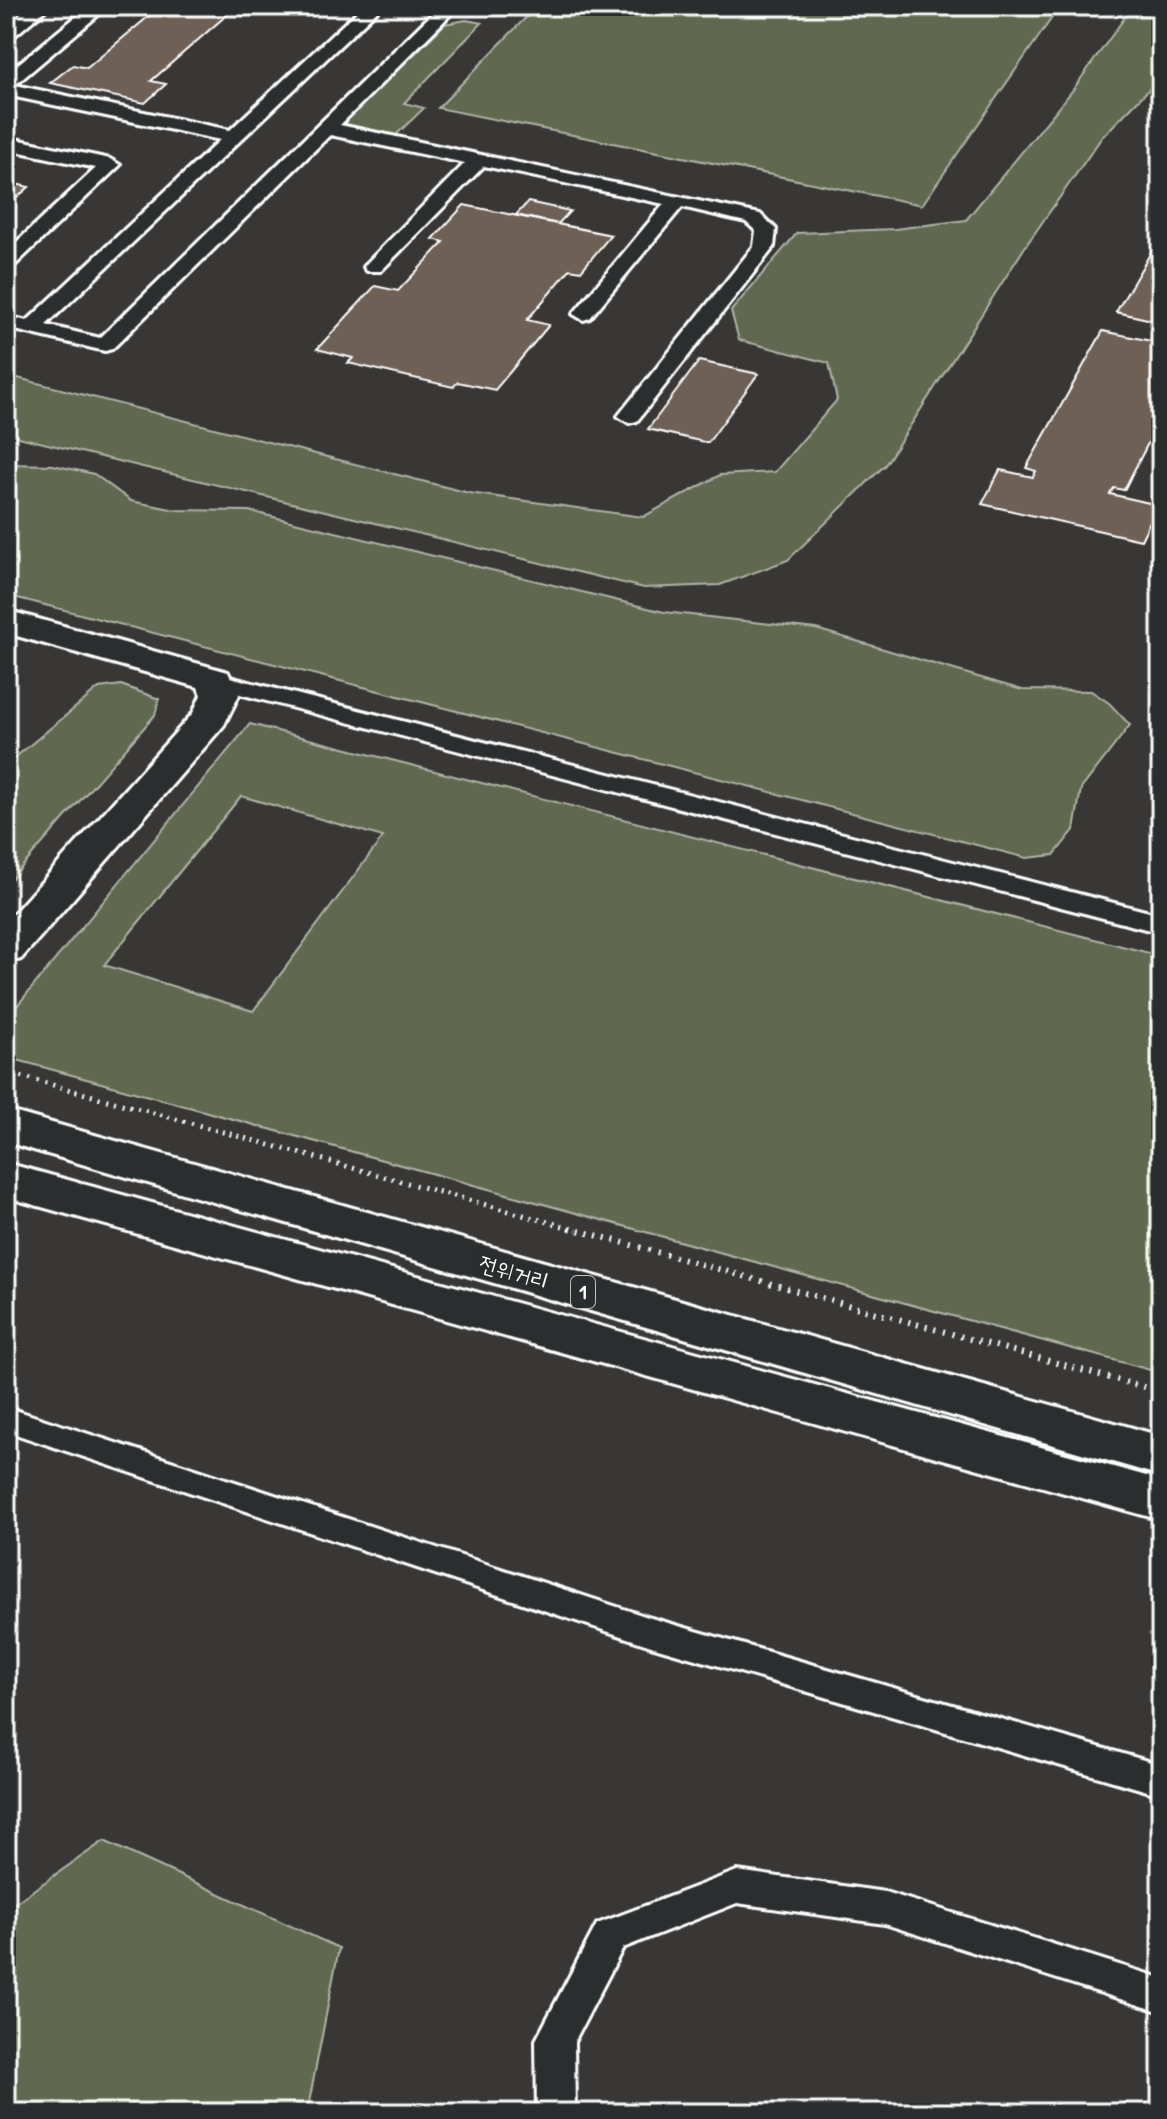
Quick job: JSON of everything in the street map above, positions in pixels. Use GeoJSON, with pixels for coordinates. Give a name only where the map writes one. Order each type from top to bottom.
{"type":"FeatureCollection","features":[{"type":"Feature","properties":{"kind":"main road"},"geometry":{"type":"LineString","coordinates":[[6,621],[214,680],[220,695],[210,717],[6,949]]}},
{"type":"Feature","properties":{"kind":"main road","name":"전위거리"},"geometry":{"type":"LineString","coordinates":[[6,1126],[1161,1456]]}},
{"type":"Feature","properties":{"kind":"main road","name":"전위거리"},"geometry":{"type":"LineString","coordinates":[[6,1180],[1161,1500]]}},
{"type":"Feature","properties":{"kind":"lane"},"geometry":{"type":"LineString","coordinates":[[6,34],[41,6]]}},
{"type":"Feature","properties":{"kind":"lane"},"geometry":{"type":"LineString","coordinates":[[6,83],[100,6]]}},
{"type":"Feature","properties":{"kind":"lane"},"geometry":{"type":"LineString","coordinates":[[31,328],[373,6]]}},
{"type":"Feature","properties":{"kind":"lane"},"geometry":{"type":"LineString","coordinates":[[6,322],[105,345],[450,6]]}},
{"type":"Feature","properties":{"kind":"lane"},"geometry":{"type":"LineString","coordinates":[[6,89],[234,137]]}},
{"type":"Feature","properties":{"kind":"lane"},"geometry":{"type":"LineString","coordinates":[[326,128],[753,218],[766,229],[764,247],[629,416]]}},
{"type":"Feature","properties":{"kind":"lane"},"geometry":{"type":"LineString","coordinates":[[6,143],[110,165],[6,263]]}},
{"type":"Feature","properties":{"kind":"lane"},"geometry":{"type":"LineString","coordinates":[[374,267],[479,160]]}},
{"type":"Feature","properties":{"kind":"lane"},"geometry":{"type":"LineString","coordinates":[[583,314],[677,201]]}},
{"type":"Feature","properties":{"kind":"lane"},"geometry":{"type":"LineString","coordinates":[[214,680],[1161,924]]}},
{"type":"Feature","properties":{"kind":"lane"},"geometry":{"type":"LineString","coordinates":[[6,1419],[651,1632],[1161,1780]]}},
{"type":"Feature","properties":{"kind":"lane"},"geometry":{"type":"LineString","coordinates":[[556,2113],[555,2040],[610,1936],[737,1887],[885,1908],[1161,1995]]}},
{"type":"Feature","properties":{"kind":"path"},"geometry":{"type":"LineString","coordinates":[[6,1072],[1161,1392]]}},
{"type":"Feature","properties":{"kind":"green space"},"geometry":{"type":"Polygon","coordinates":[[[537,6],[1060,6],[922,205],[438,108],[537,6]]]}},
{"type":"Feature","properties":{"kind":"green space"},"geometry":{"type":"Polygon","coordinates":[[[1133,6],[1161,6],[1161,77],[1102,137],[1025,247],[885,465],[788,560],[720,585],[644,588],[6,434],[6,375],[469,493],[643,517],[720,475],[775,472],[837,400],[829,363],[739,340],[731,311],[797,233],[895,229],[966,220],[1072,91],[1133,6]]]}},
{"type":"Feature","properties":{"kind":"green space"},"geometry":{"type":"Polygon","coordinates":[[[466,20],[482,23],[404,103],[424,108],[394,137],[346,125],[347,120],[445,24],[466,20]]]}},
{"type":"Feature","properties":{"kind":"green space"},"geometry":{"type":"Polygon","coordinates":[[[6,464],[53,465],[94,474],[131,501],[176,510],[249,511],[664,612],[816,629],[1022,690],[1091,691],[1109,703],[1130,725],[1081,789],[1074,830],[1054,855],[1027,858],[6,595],[6,464]]]}},
{"type":"Feature","properties":{"kind":"green space"},"geometry":{"type":"Polygon","coordinates":[[[121,685],[159,699],[155,715],[6,885],[6,765],[99,688],[121,685]]]}},
{"type":"Feature","properties":{"kind":"green space"},"geometry":{"type":"Polygon","coordinates":[[[250,724],[1161,956],[1161,1373],[6,1057],[6,1019],[250,724]],[[241,796],[104,965],[253,1011],[383,837],[241,796]]]}},
{"type":"Feature","properties":{"kind":"green space"},"geometry":{"type":"Polygon","coordinates":[[[104,1841],[339,1948],[307,2113],[6,2113],[6,1909],[104,1841]]]}},
{"type":"Feature","properties":{"kind":"building"},"geometry":{"type":"Polygon","coordinates":[[[161,6],[237,6],[151,81],[166,84],[145,103],[50,83],[73,65],[87,68],[161,6]]]}},
{"type":"Feature","properties":{"kind":"building"},"geometry":{"type":"Polygon","coordinates":[[[6,182],[29,187],[6,207],[6,182]]]}},
{"type":"Feature","properties":{"kind":"building"},"geometry":{"type":"Polygon","coordinates":[[[528,202],[570,211],[558,224],[516,215],[528,202]]]}},
{"type":"Feature","properties":{"kind":"building"},"geometry":{"type":"Polygon","coordinates":[[[464,205],[611,235],[581,271],[570,269],[527,320],[549,325],[495,390],[458,382],[453,387],[348,363],[353,358],[317,349],[375,286],[398,291],[444,242],[433,239],[464,205]]]}},
{"type":"Feature","properties":{"kind":"building"},"geometry":{"type":"Polygon","coordinates":[[[1161,235],[1161,322],[1116,312],[1161,235]]]}},
{"type":"Feature","properties":{"kind":"building"},"geometry":{"type":"Polygon","coordinates":[[[1103,331],[1161,343],[1161,418],[1124,490],[1114,488],[1110,494],[1158,505],[1141,540],[982,504],[1000,470],[1033,477],[1036,471],[1026,468],[1103,331]]]}},
{"type":"Feature","properties":{"kind":"building"},"geometry":{"type":"Polygon","coordinates":[[[699,361],[758,374],[708,443],[648,429],[699,361]]]}}]}
